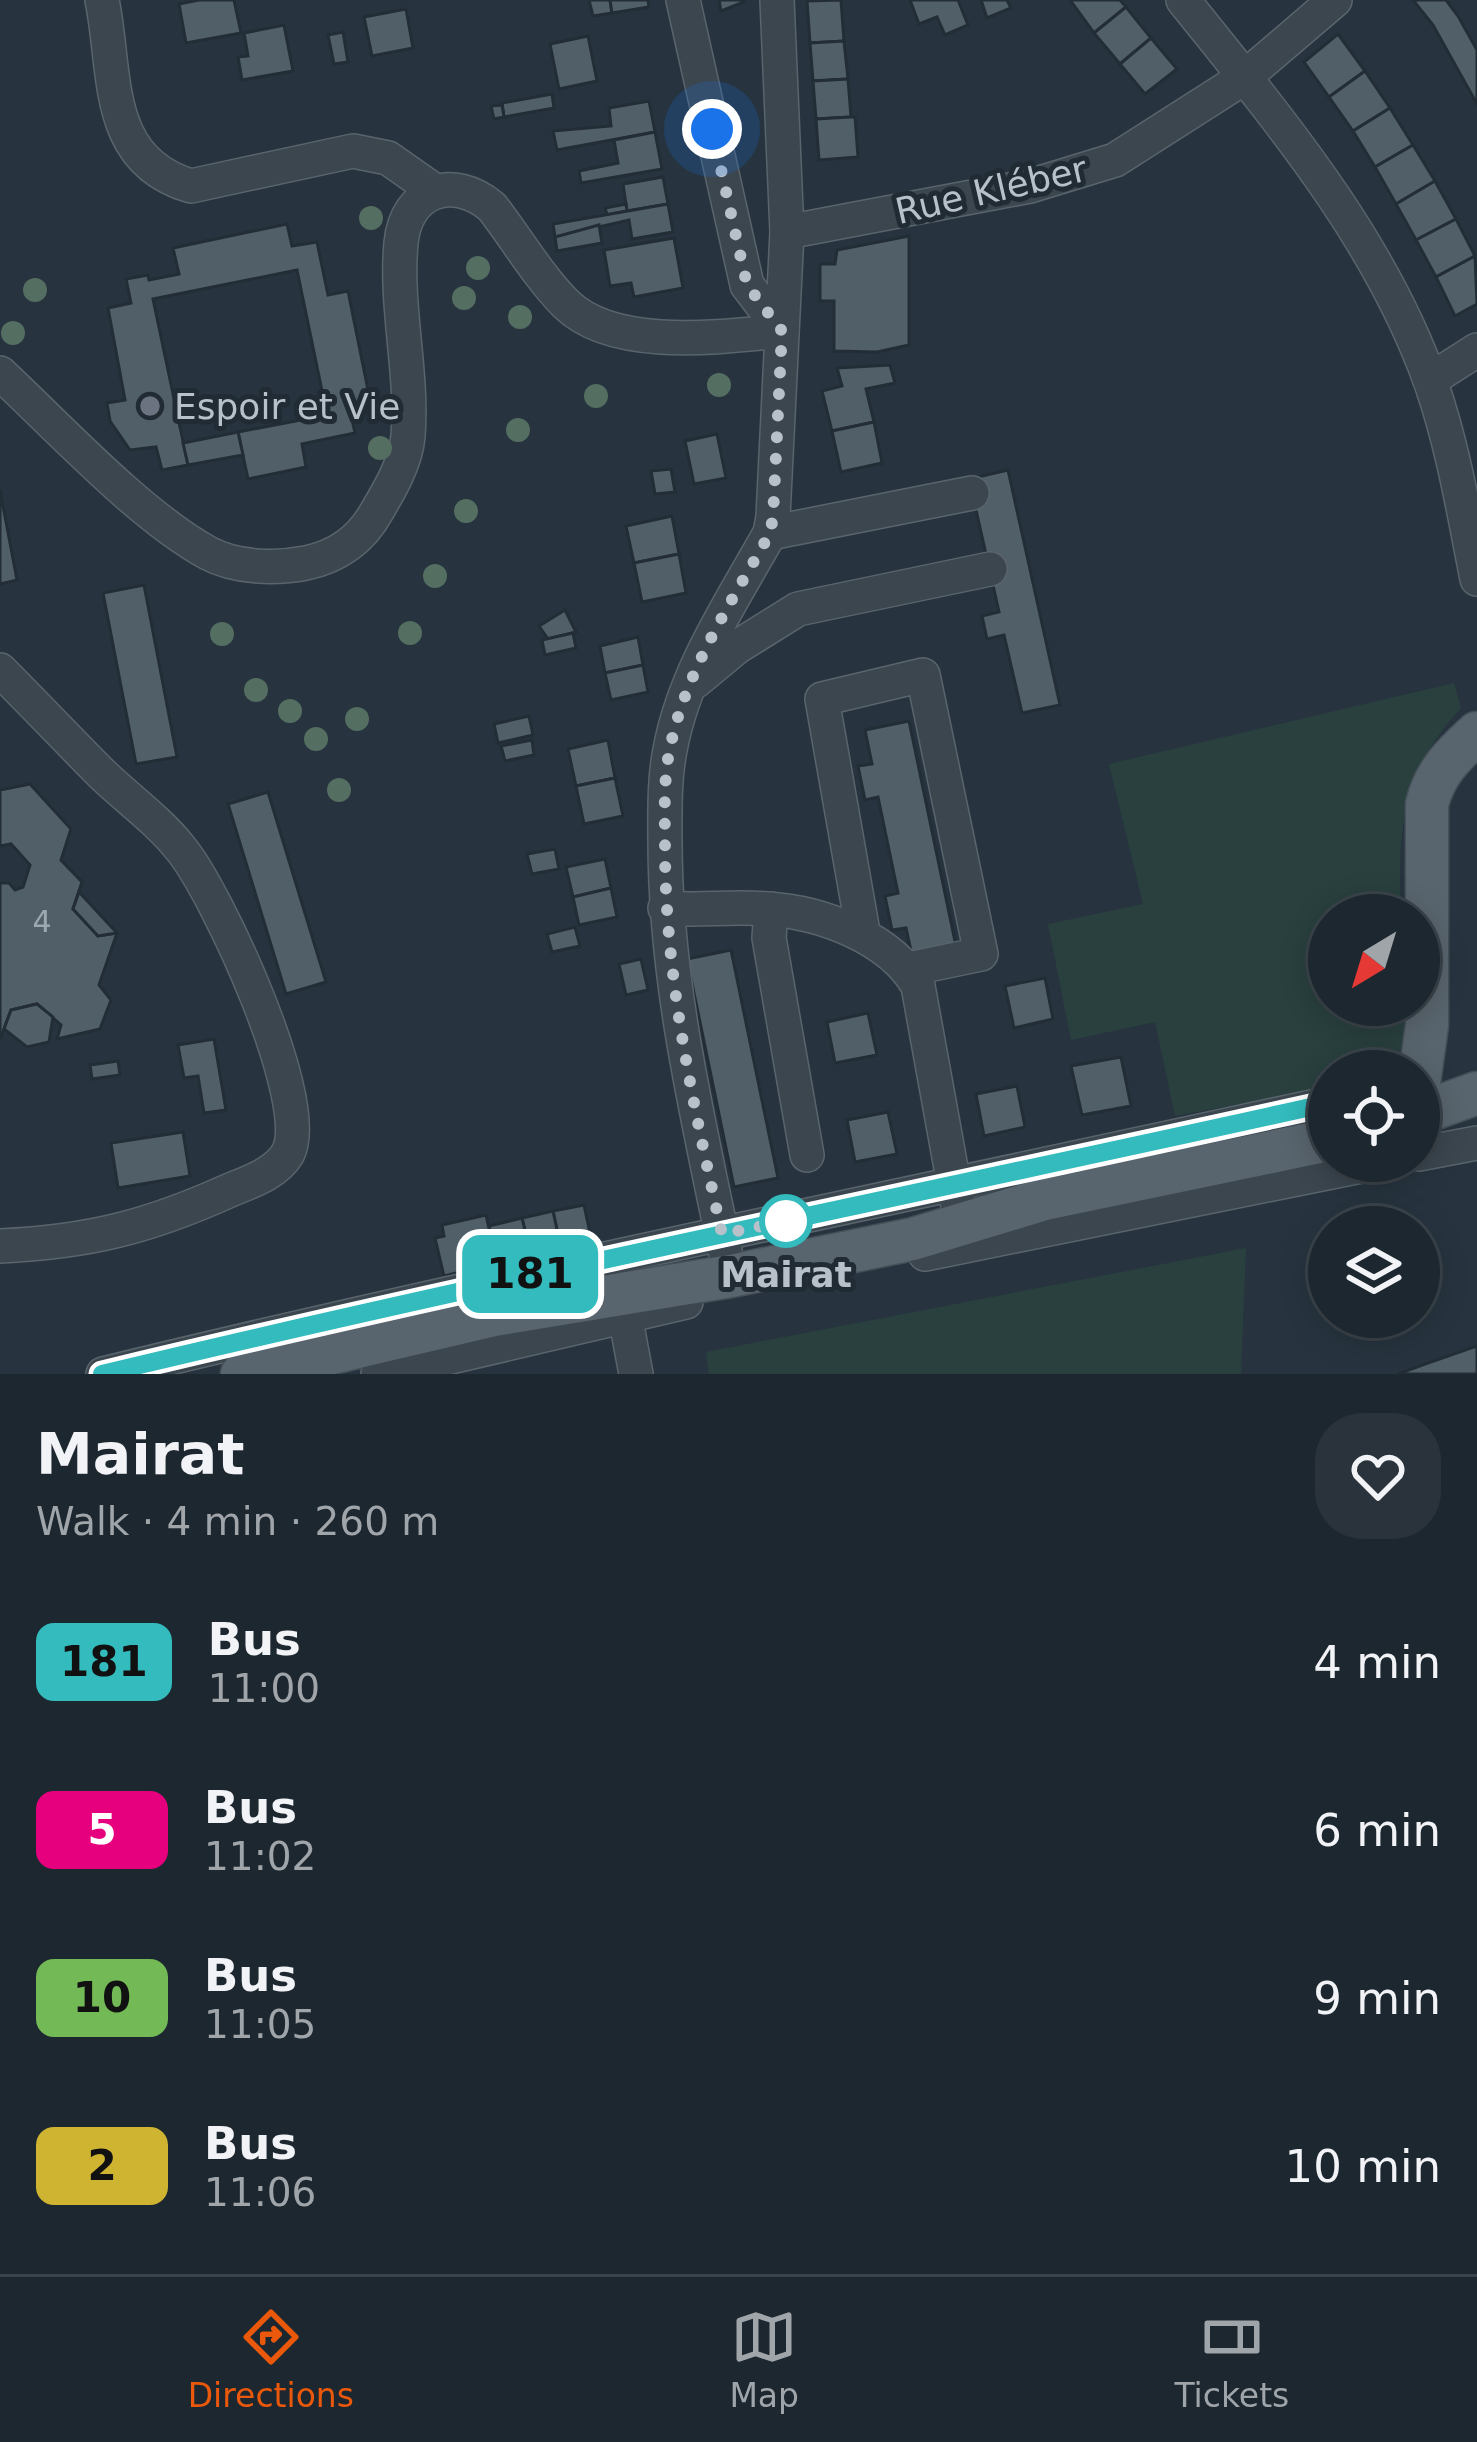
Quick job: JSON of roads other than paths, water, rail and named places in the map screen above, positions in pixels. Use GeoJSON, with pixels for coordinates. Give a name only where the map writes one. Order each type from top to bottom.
{"type":"FeatureCollection","features":[{"type":"Feature","properties":{"kind":"main road"},"geometry":{"type":"LineString","coordinates":[[1425,1050],[1426,804],[1442,768],[1477,733]]}},
{"type":"Feature","properties":{"kind":"main road"},"geometry":{"type":"LineString","coordinates":[[1440,1105],[1477,1089]]}},
{"type":"Feature","properties":{"kind":"main road"},"geometry":{"type":"LineString","coordinates":[[1440,1123],[1477,1117]]}},
{"type":"Feature","properties":{"kind":"main road"},"geometry":{"type":"LineString","coordinates":[[1174,1171],[1308,1130]]}},
{"type":"Feature","properties":{"kind":"main road"},"geometry":{"type":"LineString","coordinates":[[494,1315],[623,1306],[726,1254],[913,1239],[1045,1199],[1308,1144]]}},
{"type":"Feature","properties":{"kind":"main road"},"geometry":{"type":"LineString","coordinates":[[242,1374],[494,1315],[591,1283],[726,1254],[956,1194],[1045,1199]]}},
{"type":"Feature","properties":{"kind":"street"},"geometry":{"type":"LineString","coordinates":[[102,0],[113,100],[140,157],[166,178],[190,185],[353,152],[388,158],[435,191]]}},
{"type":"Feature","properties":{"kind":"street"},"geometry":{"type":"LineString","coordinates":[[683,0],[747,285],[782,331]]}},
{"type":"Feature","properties":{"kind":"street"},"geometry":{"type":"LineString","coordinates":[[103,1374],[533,1274],[726,1254],[685,1064],[665,908],[665,791],[670,747],[690,686],[770,533],[787,232],[777,0]]}},
{"type":"Feature","properties":{"kind":"street"},"geometry":{"type":"LineString","coordinates":[[1183,0],[1335,194],[1430,380],[1453,456],[1477,579]]}},
{"type":"Feature","properties":{"kind":"street","name":"Rue Kléber"},"geometry":{"type":"LineString","coordinates":[[787,232],[1030,186],[1115,160],[1245,77],[1335,0]]}},
{"type":"Feature","properties":{"kind":"street"},"geometry":{"type":"LineString","coordinates":[[0,373],[161,520],[210,554],[245,565],[274,566],[330,557],[354,542],[394,483],[408,439],[401,241],[418,202],[435,191],[460,187],[479,196],[565,303],[610,332],[782,331]]}},
{"type":"Feature","properties":{"kind":"street"},"geometry":{"type":"LineString","coordinates":[[1430,380],[1477,350]]}},
{"type":"Feature","properties":{"kind":"street"},"geometry":{"type":"LineString","coordinates":[[770,533],[972,493]]}},
{"type":"Feature","properties":{"kind":"street"},"geometry":{"type":"LineString","coordinates":[[690,686],[737,647],[798,609],[989,569]]}},
{"type":"Feature","properties":{"kind":"street"},"geometry":{"type":"LineString","coordinates":[[0,670],[182,850],[209,890],[281,1067],[293,1133],[287,1154],[269,1173],[145,1226],[63,1244],[0,1246]]}},
{"type":"Feature","properties":{"kind":"street"},"geometry":{"type":"LineString","coordinates":[[863,932],[822,699],[923,676],[981,954],[909,969]]}},
{"type":"Feature","properties":{"kind":"street"},"geometry":{"type":"LineString","coordinates":[[665,908],[771,909],[863,932],[909,969],[918,986],[956,1194],[1308,1108]]}},
{"type":"Feature","properties":{"kind":"street"},"geometry":{"type":"LineString","coordinates":[[771,909],[770,938],[807,1156]]}},
{"type":"Feature","properties":{"kind":"street"},"geometry":{"type":"LineString","coordinates":[[1440,1088],[1477,1089]]}},
{"type":"Feature","properties":{"kind":"street"},"geometry":{"type":"LineString","coordinates":[[1440,1150],[1477,1143]]}},
{"type":"Feature","properties":{"kind":"street"},"geometry":{"type":"LineString","coordinates":[[378,1374],[623,1306],[775,1282],[1308,1176]]}},
{"type":"Feature","properties":{"kind":"street"},"geometry":{"type":"LineString","coordinates":[[623,1306],[636,1374]]}},
{"type":"Feature","properties":{"kind":"place","name":"Espoir et Vie"},"geometry":{"type":"Point","coordinates":[150,406]}},
{"type":"Feature","properties":{"kind":"place","name":"Mairat"},"geometry":{"type":"Point","coordinates":[786,1221]}}]}
